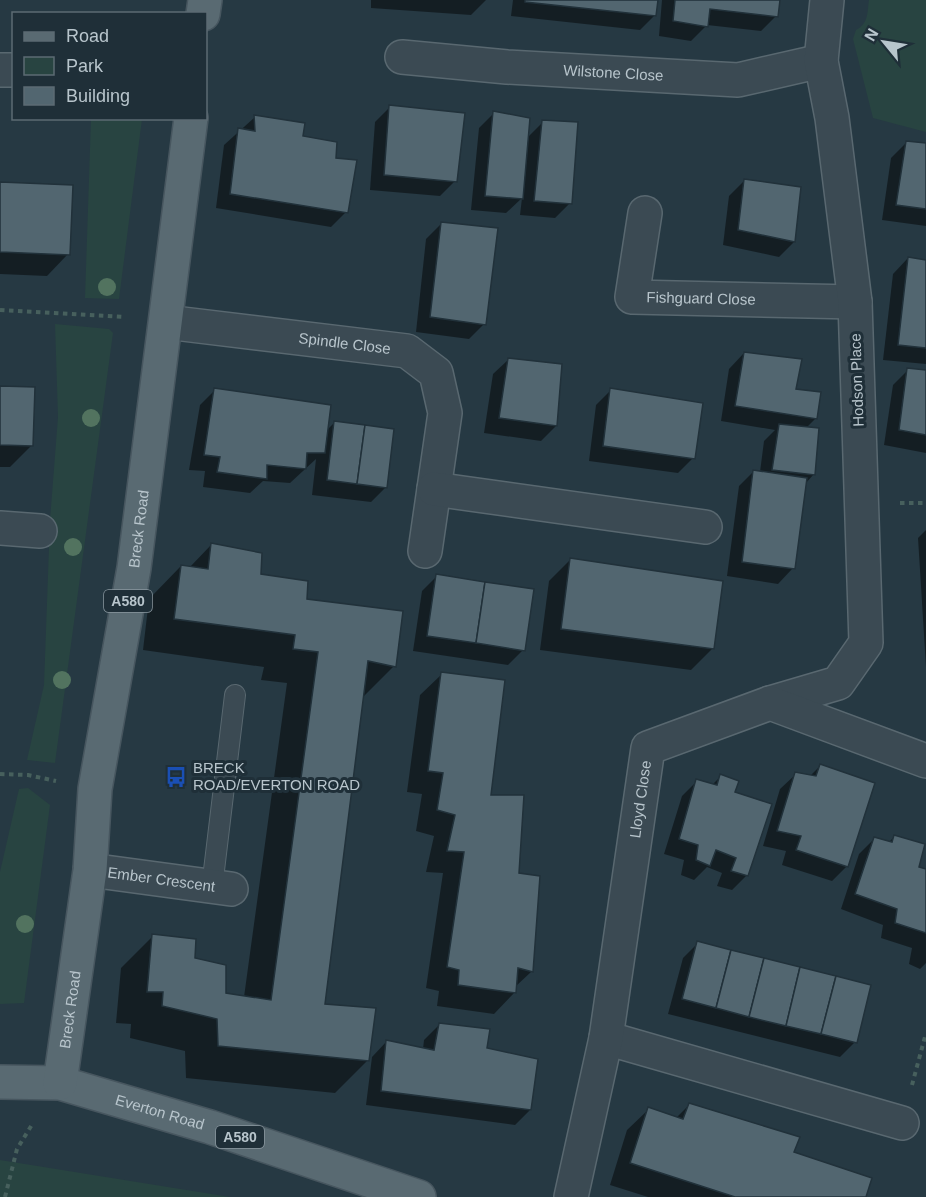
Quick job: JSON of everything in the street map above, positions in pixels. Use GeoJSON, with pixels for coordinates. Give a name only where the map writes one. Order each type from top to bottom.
{"type":"FeatureCollection","features":[{"type":"Feature","properties":{"kind":"main road","name":"Breck Road"},"geometry":{"type":"LineString","coordinates":[[60,1083],[90,870],[95,789],[134,568],[191,120]]}},
{"type":"Feature","properties":{"kind":"main road","name":"Everton Road"},"geometry":{"type":"LineString","coordinates":[[0,1082],[60,1083],[210,1127],[419,1197]]}},
{"type":"Feature","properties":{"kind":"street","name":"Hodson Place"},"geometry":{"type":"LineString","coordinates":[[770,703],[838,683],[866,643],[855,302],[832,118],[821,61],[827,0]]}},
{"type":"Feature","properties":{"kind":"street","name":"Wilstone Close"},"geometry":{"type":"LineString","coordinates":[[402,57],[507,67],[738,80],[821,61]]}},
{"type":"Feature","properties":{"kind":"street","name":"Fishguard Close"},"geometry":{"type":"LineString","coordinates":[[645,213],[633,297],[855,302]]}},
{"type":"Feature","properties":{"kind":"street","name":"Spindle Close"},"geometry":{"type":"LineString","coordinates":[[166,322],[407,351],[436,373],[445,413],[425,551]]}},
{"type":"Feature","properties":{"kind":"street"},"geometry":{"type":"LineString","coordinates":[[434,489],[705,527]]}},
{"type":"Feature","properties":{"kind":"street"},"geometry":{"type":"LineString","coordinates":[[0,528],[40,531]]}},
{"type":"Feature","properties":{"kind":"street"},"geometry":{"type":"LineString","coordinates":[[770,703],[926,761]]}},
{"type":"Feature","properties":{"kind":"street","name":"Lloyd Close"},"geometry":{"type":"LineString","coordinates":[[571,1197],[606,1038],[648,748],[770,703]]}},
{"type":"Feature","properties":{"kind":"street","name":"Ember Crescent"},"geometry":{"type":"LineString","coordinates":[[90,870],[221,888]]}},
{"type":"Feature","properties":{"kind":"street"},"geometry":{"type":"LineString","coordinates":[[606,1038],[902,1123]]}},
{"type":"Feature","properties":{"kind":"lane"},"geometry":{"type":"LineString","coordinates":[[221,888],[235,695]]}},
{"type":"Feature","properties":{"kind":"path"},"geometry":{"type":"LineString","coordinates":[[0,310],[107,315],[166,322]]}},
{"type":"Feature","properties":{"kind":"path"},"geometry":{"type":"LineString","coordinates":[[0,774],[28,775],[95,789]]}},
{"type":"Feature","properties":{"kind":"path"},"geometry":{"type":"LineString","coordinates":[[902,1123],[926,1033]]}},
{"type":"Feature","properties":{"kind":"path"},"geometry":{"type":"LineString","coordinates":[[5,1197],[17,1149],[60,1083]]}},
{"type":"Feature","properties":{"kind":"green space"},"geometry":{"type":"Polygon","coordinates":[[[869,0],[926,0],[926,132],[873,118],[853,39],[856,30],[865,21],[869,0]]]}},
{"type":"Feature","properties":{"kind":"green space"},"geometry":{"type":"Polygon","coordinates":[[[91,120],[142,120],[119,299],[85,298],[91,120]]]}},
{"type":"Feature","properties":{"kind":"green space"},"geometry":{"type":"Polygon","coordinates":[[[55,324],[109,329],[113,333],[55,763],[27,760],[44,685],[50,520],[58,417],[55,324]]]}},
{"type":"Feature","properties":{"kind":"green space"},"geometry":{"type":"Polygon","coordinates":[[[28,788],[50,805],[24,1003],[0,1004],[0,872],[19,789],[28,788]]]}},
{"type":"Feature","properties":{"kind":"green space"},"geometry":{"type":"Polygon","coordinates":[[[0,1160],[230,1197],[0,1197],[0,1160]]]}},
{"type":"Feature","properties":{"kind":"building"},"geometry":{"type":"Polygon","coordinates":[[[525,0],[658,0],[656,16],[525,2],[525,0]]]}},
{"type":"Feature","properties":{"kind":"building"},"geometry":{"type":"Polygon","coordinates":[[[675,0],[780,0],[778,17],[710,9],[708,27],[673,21],[675,0]]]}},
{"type":"Feature","properties":{"kind":"building"},"geometry":{"type":"Polygon","coordinates":[[[389,105],[465,113],[457,182],[384,175],[389,105]]]}},
{"type":"Feature","properties":{"kind":"building"},"geometry":{"type":"Polygon","coordinates":[[[493,111],[530,118],[523,199],[485,196],[493,111]]]}},
{"type":"Feature","properties":{"kind":"building"},"geometry":{"type":"Polygon","coordinates":[[[254,115],[305,123],[303,136],[337,142],[336,158],[357,160],[348,213],[230,194],[238,128],[255,131],[254,115]]]}},
{"type":"Feature","properties":{"kind":"building"},"geometry":{"type":"Polygon","coordinates":[[[542,120],[578,122],[572,204],[534,201],[542,120]]]}},
{"type":"Feature","properties":{"kind":"building"},"geometry":{"type":"Polygon","coordinates":[[[906,141],[926,143],[926,209],[896,205],[906,141]]]}},
{"type":"Feature","properties":{"kind":"building"},"geometry":{"type":"Polygon","coordinates":[[[744,179],[801,187],[795,242],[738,230],[744,179]]]}},
{"type":"Feature","properties":{"kind":"building"},"geometry":{"type":"Polygon","coordinates":[[[0,182],[73,185],[70,255],[0,252],[0,182]]]}},
{"type":"Feature","properties":{"kind":"building"},"geometry":{"type":"Polygon","coordinates":[[[441,222],[498,228],[486,325],[430,317],[441,222]]]}},
{"type":"Feature","properties":{"kind":"building"},"geometry":{"type":"Polygon","coordinates":[[[908,257],[926,260],[926,348],[898,345],[908,257]]]}},
{"type":"Feature","properties":{"kind":"building"},"geometry":{"type":"Polygon","coordinates":[[[744,352],[802,359],[796,389],[821,392],[817,419],[735,406],[744,352]]]}},
{"type":"Feature","properties":{"kind":"building"},"geometry":{"type":"Polygon","coordinates":[[[508,358],[562,364],[557,426],[499,418],[508,358]]]}},
{"type":"Feature","properties":{"kind":"building"},"geometry":{"type":"Polygon","coordinates":[[[907,368],[926,370],[926,435],[899,430],[907,368]]]}},
{"type":"Feature","properties":{"kind":"building"},"geometry":{"type":"Polygon","coordinates":[[[0,386],[35,387],[33,446],[0,445],[0,386]]]}},
{"type":"Feature","properties":{"kind":"building"},"geometry":{"type":"Polygon","coordinates":[[[214,388],[331,405],[325,453],[307,453],[306,469],[267,465],[267,479],[217,472],[220,457],[204,455],[214,388]]]}},
{"type":"Feature","properties":{"kind":"building"},"geometry":{"type":"Polygon","coordinates":[[[610,388],[703,403],[695,459],[603,446],[610,388]]]}},
{"type":"Feature","properties":{"kind":"building"},"geometry":{"type":"Polygon","coordinates":[[[334,421],[365,425],[357,484],[327,480],[334,421]]]}},
{"type":"Feature","properties":{"kind":"building"},"geometry":{"type":"Polygon","coordinates":[[[779,424],[819,428],[815,475],[772,470],[779,424]]]}},
{"type":"Feature","properties":{"kind":"building"},"geometry":{"type":"Polygon","coordinates":[[[365,425],[394,429],[387,488],[357,484],[365,425]]]}},
{"type":"Feature","properties":{"kind":"building"},"geometry":{"type":"Polygon","coordinates":[[[753,470],[807,478],[795,569],[742,562],[753,470]]]}},
{"type":"Feature","properties":{"kind":"building"},"geometry":{"type":"Polygon","coordinates":[[[211,543],[262,553],[261,574],[308,581],[307,599],[403,611],[396,667],[368,661],[325,1004],[376,1008],[369,1061],[218,1046],[217,1019],[162,1006],[163,992],[147,992],[152,934],[196,939],[195,958],[226,965],[226,993],[271,1000],[318,652],[293,649],[295,635],[174,619],[181,565],[208,569],[211,543]]]}},
{"type":"Feature","properties":{"kind":"building"},"geometry":{"type":"Polygon","coordinates":[[[570,558],[723,581],[714,649],[561,629],[570,558]]]}},
{"type":"Feature","properties":{"kind":"building"},"geometry":{"type":"Polygon","coordinates":[[[436,574],[485,582],[476,643],[427,636],[436,574]]]}},
{"type":"Feature","properties":{"kind":"building"},"geometry":{"type":"Polygon","coordinates":[[[485,582],[534,589],[525,651],[476,643],[485,582]]]}},
{"type":"Feature","properties":{"kind":"building"},"geometry":{"type":"Polygon","coordinates":[[[441,672],[505,680],[491,795],[524,795],[519,873],[540,876],[533,972],[518,968],[516,993],[458,985],[459,970],[447,967],[464,852],[447,851],[455,815],[437,810],[443,773],[428,771],[441,672]]]}},
{"type":"Feature","properties":{"kind":"building"},"geometry":{"type":"Polygon","coordinates":[[[820,764],[875,783],[848,867],[796,850],[801,836],[777,831],[795,772],[816,776],[820,764]]]}},
{"type":"Feature","properties":{"kind":"building"},"geometry":{"type":"Polygon","coordinates":[[[720,774],[739,781],[735,792],[772,804],[748,876],[731,871],[736,858],[716,850],[710,866],[696,860],[698,845],[679,839],[696,779],[717,785],[720,774]]]}},
{"type":"Feature","properties":{"kind":"building"},"geometry":{"type":"Polygon","coordinates":[[[894,835],[925,844],[919,867],[926,869],[926,933],[895,923],[897,909],[855,894],[874,837],[892,842],[894,835]]]}},
{"type":"Feature","properties":{"kind":"building"},"geometry":{"type":"Polygon","coordinates":[[[697,941],[731,950],[716,1008],[682,999],[697,941]]]}},
{"type":"Feature","properties":{"kind":"building"},"geometry":{"type":"Polygon","coordinates":[[[731,950],[764,958],[749,1017],[716,1008],[731,950]]]}},
{"type":"Feature","properties":{"kind":"building"},"geometry":{"type":"Polygon","coordinates":[[[764,958],[800,967],[786,1026],[749,1017],[764,958]]]}},
{"type":"Feature","properties":{"kind":"building"},"geometry":{"type":"Polygon","coordinates":[[[800,967],[836,976],[821,1034],[786,1026],[800,967]]]}},
{"type":"Feature","properties":{"kind":"building"},"geometry":{"type":"Polygon","coordinates":[[[836,976],[871,985],[857,1043],[821,1034],[836,976]]]}},
{"type":"Feature","properties":{"kind":"building"},"geometry":{"type":"Polygon","coordinates":[[[439,1023],[490,1029],[487,1048],[538,1059],[531,1110],[381,1091],[386,1040],[434,1050],[439,1023]]]}},
{"type":"Feature","properties":{"kind":"building"},"geometry":{"type":"Polygon","coordinates":[[[689,1103],[800,1137],[794,1152],[872,1178],[866,1197],[735,1197],[630,1163],[648,1107],[683,1119],[689,1103]]]}},
{"type":"Feature","properties":{"kind":"place","name":"BRECK ROAD/EVERTON ROAD"},"geometry":{"type":"Point","coordinates":[176,777]}}]}
